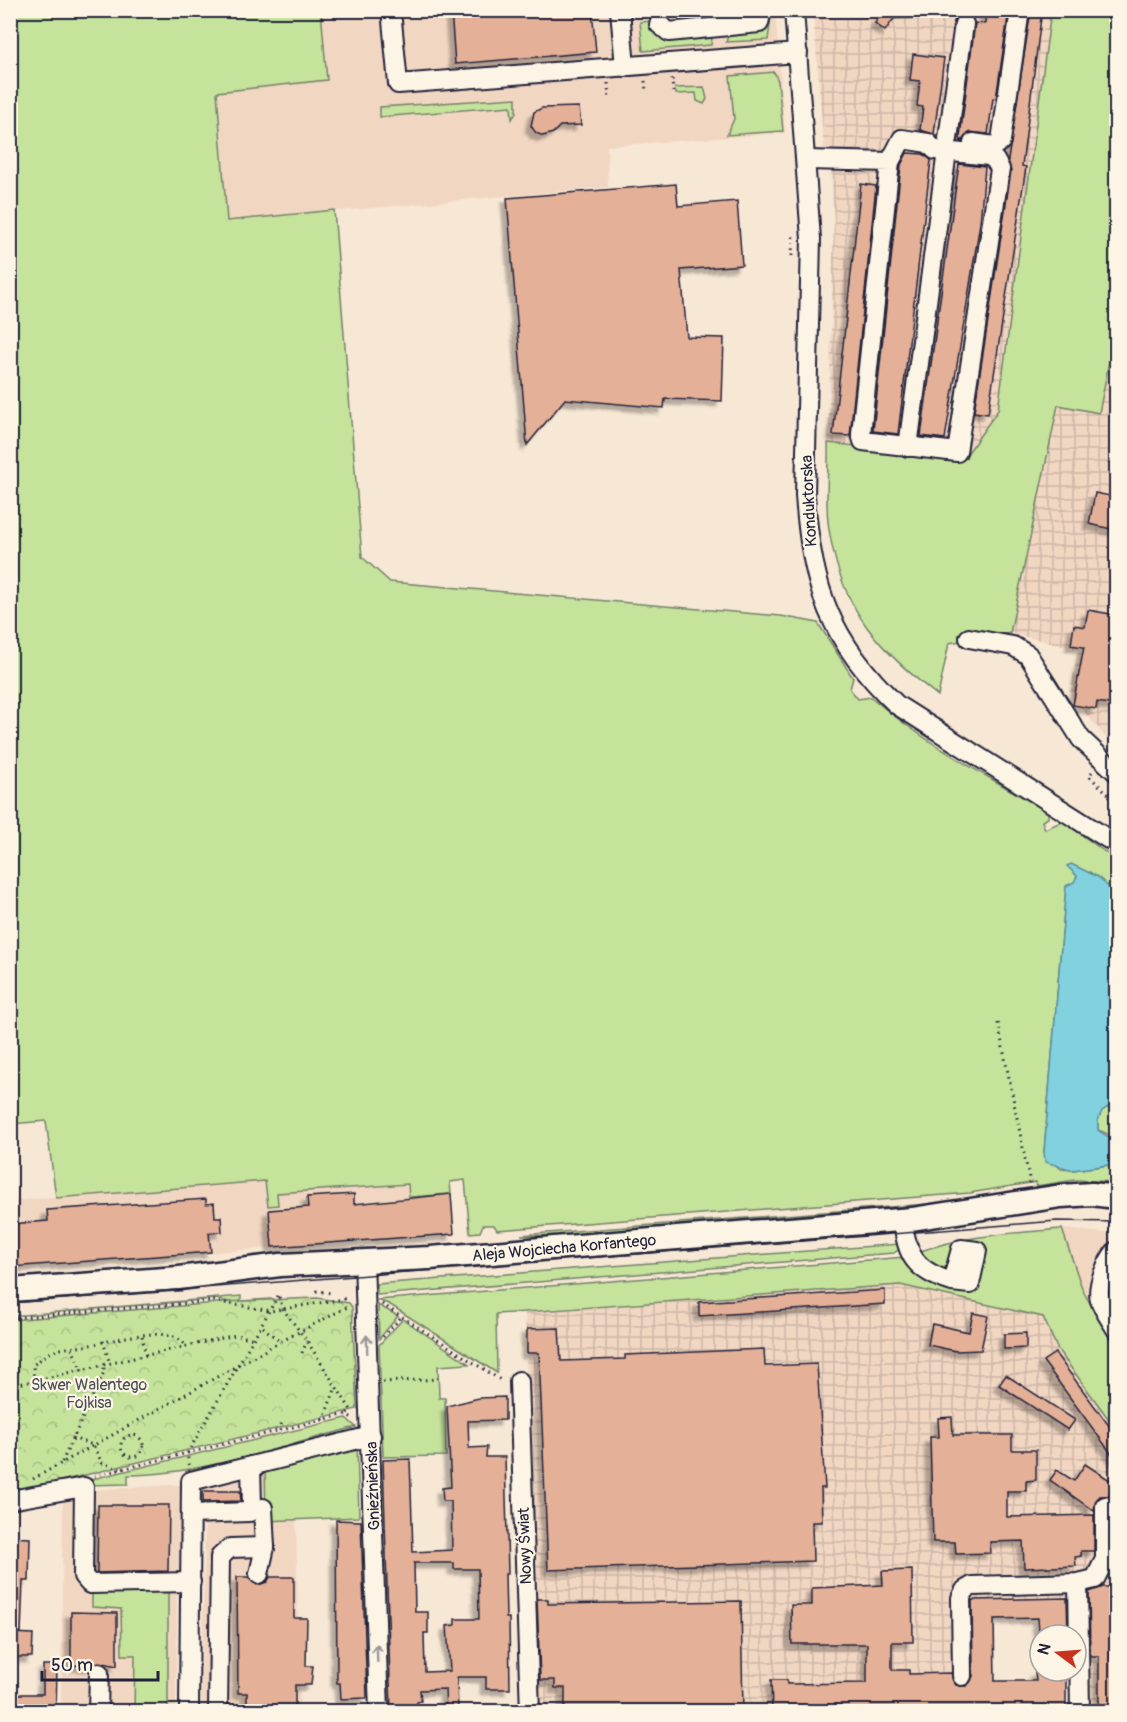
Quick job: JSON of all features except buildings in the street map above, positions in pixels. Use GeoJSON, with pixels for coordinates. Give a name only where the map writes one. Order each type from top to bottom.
{"type":"FeatureCollection","features":[{"type":"Feature","properties":{"kind":"main road","name":"Aleja Wojciecha Korfantego"},"geometry":{"type":"LineString","coordinates":[[10,1290],[179,1278],[233,1269],[459,1256],[903,1220],[1061,1196],[1092,1194],[1116,1197]]}},
{"type":"Feature","properties":{"kind":"street"},"geometry":{"type":"LineString","coordinates":[[391,10],[398,84],[798,53]]}},
{"type":"Feature","properties":{"kind":"street"},"geometry":{"type":"LineString","coordinates":[[620,10],[624,67]]}},
{"type":"Feature","properties":{"kind":"street"},"geometry":{"type":"LineString","coordinates":[[659,24],[669,32],[759,23],[762,10]]}},
{"type":"Feature","properties":{"kind":"street","name":"Konduktorska"},"geometry":{"type":"LineString","coordinates":[[794,10],[807,160],[811,239],[806,514],[812,564],[819,589],[839,636],[874,683],[897,705],[1116,844]]}},
{"type":"Feature","properties":{"kind":"street"},"geometry":{"type":"LineString","coordinates":[[947,145],[989,156],[995,160],[1000,169],[957,452],[868,444],[862,441],[861,434],[890,162],[902,139],[928,143],[935,150],[947,145],[994,146],[1001,141],[1020,10]]}},
{"type":"Feature","properties":{"kind":"street"},"geometry":{"type":"LineString","coordinates":[[908,447],[964,24]]}},
{"type":"Feature","properties":{"kind":"street"},"geometry":{"type":"LineString","coordinates":[[720,28],[721,58]]}},
{"type":"Feature","properties":{"kind":"street"},"geometry":{"type":"LineString","coordinates":[[807,160],[890,162]]}},
{"type":"Feature","properties":{"kind":"street"},"geometry":{"type":"LineString","coordinates":[[969,638],[1013,646],[1028,655],[1081,739],[1116,772]]}},
{"type":"Feature","properties":{"kind":"street"},"geometry":{"type":"LineString","coordinates":[[903,1220],[905,1244],[913,1258],[928,1272],[952,1282]]}},
{"type":"Feature","properties":{"kind":"street"},"geometry":{"type":"LineString","coordinates":[[1116,1251],[1105,1269],[1100,1291],[1100,1300],[1116,1329]]}},
{"type":"Feature","properties":{"kind":"street","name":"Gnieźnieńska"},"geometry":{"type":"LineString","coordinates":[[364,1260],[366,1430],[379,1712]]}},
{"type":"Feature","properties":{"kind":"street","name":"Nowy Świat"},"geometry":{"type":"LineString","coordinates":[[519,1381],[530,1712]]}},
{"type":"Feature","properties":{"kind":"street"},"geometry":{"type":"LineString","coordinates":[[189,1712],[191,1480],[251,1466],[366,1430]]}},
{"type":"Feature","properties":{"kind":"street"},"geometry":{"type":"LineString","coordinates":[[191,1514],[249,1512],[252,1507],[251,1466]]}},
{"type":"Feature","properties":{"kind":"street"},"geometry":{"type":"LineString","coordinates":[[10,1500],[86,1482],[84,1581],[90,1584],[191,1582]]}},
{"type":"Feature","properties":{"kind":"street"},"geometry":{"type":"LineString","coordinates":[[962,1676],[961,1598],[968,1587],[1078,1583],[1095,1579],[1101,1570],[1104,1558],[1105,1506]]}},
{"type":"Feature","properties":{"kind":"street"},"geometry":{"type":"LineString","coordinates":[[259,1574],[265,1547],[263,1508]]}},
{"type":"Feature","properties":{"kind":"street"},"geometry":{"type":"LineString","coordinates":[[218,1712],[220,1557],[230,1548],[265,1547]]}},
{"type":"Feature","properties":{"kind":"street"},"geometry":{"type":"LineString","coordinates":[[1078,1583],[1080,1712]]}},
{"type":"Feature","properties":{"kind":"street"},"geometry":{"type":"LineString","coordinates":[[99,1673],[99,1712]]}},
{"type":"Feature","properties":{"kind":"path"},"geometry":{"type":"LineString","coordinates":[[672,77],[673,92]]}},
{"type":"Feature","properties":{"kind":"path"},"geometry":{"type":"LineString","coordinates":[[645,80],[646,92]]}},
{"type":"Feature","properties":{"kind":"path"},"geometry":{"type":"LineString","coordinates":[[792,266],[793,223]]}},
{"type":"Feature","properties":{"kind":"path"},"geometry":{"type":"LineString","coordinates":[[998,1023],[1030,1184]]}},
{"type":"Feature","properties":{"kind":"path"},"geometry":{"type":"LineString","coordinates":[[316,1291],[332,1293]]}},
{"type":"Feature","properties":{"kind":"path"},"geometry":{"type":"LineString","coordinates":[[86,1482],[122,1469],[138,1466],[187,1454],[280,1431],[323,1420],[346,1414],[351,1410],[307,1341],[283,1309],[279,1296],[187,1454]]}},
{"type":"Feature","properties":{"kind":"path"},"geometry":{"type":"LineString","coordinates":[[10,1318],[214,1301],[272,1311],[366,1302],[383,1304],[502,1381],[519,1381]]}},
{"type":"Feature","properties":{"kind":"path"},"geometry":{"type":"LineString","coordinates":[[24,1484],[299,1331],[347,1306],[366,1302]]}},
{"type":"Feature","properties":{"kind":"path"},"geometry":{"type":"LineString","coordinates":[[376,1345],[402,1316]]}},
{"type":"Feature","properties":{"kind":"path"},"geometry":{"type":"LineString","coordinates":[[263,1327],[280,1342]]}},
{"type":"Feature","properties":{"kind":"path"},"geometry":{"type":"LineString","coordinates":[[10,1386],[236,1335],[255,1339]]}},
{"type":"Feature","properties":{"kind":"path"},"geometry":{"type":"LineString","coordinates":[[34,1381],[33,1365],[54,1351],[142,1336],[173,1336],[180,1339],[186,1347]]}},
{"type":"Feature","properties":{"kind":"path"},"geometry":{"type":"LineString","coordinates":[[142,1336],[146,1356]]}},
{"type":"Feature","properties":{"kind":"path"},"geometry":{"type":"LineString","coordinates":[[103,1341],[110,1364]]}},
{"type":"Feature","properties":{"kind":"path"},"geometry":{"type":"LineString","coordinates":[[302,1353],[307,1341]]}},
{"type":"Feature","properties":{"kind":"path"},"geometry":{"type":"LineString","coordinates":[[72,1348],[82,1371]]}},
{"type":"Feature","properties":{"kind":"path"},"geometry":{"type":"LineString","coordinates":[[61,1464],[104,1372],[104,1365]]}},
{"type":"Feature","properties":{"kind":"path"},"geometry":{"type":"LineString","coordinates":[[378,1383],[438,1378]]}},
{"type":"Feature","properties":{"kind":"path"},"geometry":{"type":"LineString","coordinates":[[323,1420],[336,1387]]}},
{"type":"Feature","properties":{"kind":"path"},"geometry":{"type":"LineString","coordinates":[[346,1414],[366,1430]]}},
{"type":"Feature","properties":{"kind":"path"},"geometry":{"type":"LineString","coordinates":[[280,1431],[282,1420]]}},
{"type":"Feature","properties":{"kind":"path"},"geometry":{"type":"LineString","coordinates":[[130,1434],[142,1441],[143,1449],[136,1457],[128,1457],[121,1449],[121,1442],[130,1434]]}},
{"type":"Feature","properties":{"kind":"path"},"geometry":{"type":"LineString","coordinates":[[72,1438],[93,1445],[102,1463],[122,1469]]}},
{"type":"Feature","properties":{"kind":"path"},"geometry":{"type":"LineString","coordinates":[[136,1457],[138,1466]]}},
{"type":"Feature","properties":{"kind":"shaded area"},"geometry":{"type":"Polygon","coordinates":[[[321,11],[775,11],[785,133],[607,146],[608,187],[226,221],[217,92],[327,80],[321,11]]]}},
{"type":"Feature","properties":{"kind":"shaded area"},"geometry":{"type":"Polygon","coordinates":[[[813,11],[901,11],[895,18],[956,17],[963,11],[1051,11],[998,410],[965,457],[828,443],[834,223],[830,150],[824,148],[813,11]]]}},
{"type":"Feature","properties":{"kind":"shaded area"},"geometry":{"type":"Polygon","coordinates":[[[1116,327],[1116,749],[1070,695],[1078,649],[1010,633],[1058,404],[1099,413],[1116,327]]]}},
{"type":"Feature","properties":{"kind":"shaded area"},"geometry":{"type":"Polygon","coordinates":[[[265,1181],[268,1206],[277,1193],[409,1184],[413,1237],[11,1268],[11,1201],[265,1181]]]}},
{"type":"Feature","properties":{"kind":"shaded area"},"geometry":{"type":"Polygon","coordinates":[[[1062,1229],[1116,1234],[1116,1349],[1083,1291],[1062,1229]]]}},
{"type":"Feature","properties":{"kind":"shaded area"},"geometry":{"type":"Polygon","coordinates":[[[900,1285],[1043,1317],[1058,1350],[1116,1429],[1116,1711],[1081,1711],[1079,1683],[1088,1683],[1088,1623],[1074,1623],[1074,1617],[994,1619],[995,1711],[535,1711],[525,1313],[900,1285]]]}},
{"type":"Feature","properties":{"kind":"shaded area"},"geometry":{"type":"Polygon","coordinates":[[[265,1465],[266,1521],[296,1520],[300,1711],[201,1711],[205,1526],[194,1525],[194,1483],[265,1465]]]}},
{"type":"Feature","properties":{"kind":"shaded area"},"geometry":{"type":"Polygon","coordinates":[[[188,1484],[187,1588],[177,1588],[176,1711],[61,1712],[63,1492],[188,1484]]]}},
{"type":"Feature","properties":{"kind":"green space"},"geometry":{"type":"Polygon","coordinates":[[[901,10],[963,11],[956,17],[894,19],[901,10]]]}},
{"type":"Feature","properties":{"kind":"green space"},"geometry":{"type":"Polygon","coordinates":[[[11,11],[321,11],[327,80],[217,92],[227,221],[334,210],[362,557],[390,582],[781,616],[818,623],[853,678],[850,689],[858,699],[871,697],[934,744],[1048,812],[1048,818],[1042,821],[1045,829],[1063,821],[1113,858],[1116,861],[1116,894],[1090,872],[1077,876],[1075,882],[1066,887],[1044,1152],[1061,1169],[1073,1170],[1116,1164],[1116,1182],[1075,1180],[1036,1186],[1036,1182],[970,1193],[497,1230],[494,1225],[483,1225],[480,1232],[470,1233],[465,1180],[450,1182],[451,1194],[409,1197],[408,1184],[277,1193],[278,1205],[268,1206],[265,1181],[56,1198],[46,1121],[11,1124],[11,11]]]}},
{"type":"Feature","properties":{"kind":"green space"},"geometry":{"type":"Polygon","coordinates":[[[1051,11],[1116,11],[1116,327],[1099,413],[1058,405],[1010,633],[949,643],[938,696],[881,645],[854,607],[844,586],[828,524],[828,443],[965,457],[998,410],[1051,11]]]}},
{"type":"Feature","properties":{"kind":"green space"},"geometry":{"type":"Polygon","coordinates":[[[765,17],[771,17],[768,40],[726,42],[729,33],[765,17]]]}},
{"type":"Feature","properties":{"kind":"green space"},"geometry":{"type":"Polygon","coordinates":[[[654,21],[707,33],[712,37],[711,45],[643,51],[640,22],[654,21]]]}},
{"type":"Feature","properties":{"kind":"green space"},"geometry":{"type":"Polygon","coordinates":[[[774,72],[778,81],[783,131],[727,135],[734,119],[730,76],[774,72]]]}},
{"type":"Feature","properties":{"kind":"green space"},"geometry":{"type":"Polygon","coordinates":[[[704,87],[707,99],[704,104],[697,101],[696,93],[676,94],[675,88],[704,87]]]}},
{"type":"Feature","properties":{"kind":"green space"},"geometry":{"type":"Polygon","coordinates":[[[516,98],[516,113],[512,119],[511,106],[380,117],[380,107],[516,98]]]}},
{"type":"Feature","properties":{"kind":"green space"},"geometry":{"type":"Polygon","coordinates":[[[1108,1107],[1116,1110],[1115,1137],[1098,1130],[1101,1111],[1108,1107]]]}},
{"type":"Feature","properties":{"kind":"green space"},"geometry":{"type":"Polygon","coordinates":[[[968,1201],[936,1207],[572,1238],[521,1235],[968,1201]]]}},
{"type":"Feature","properties":{"kind":"green space"},"geometry":{"type":"Polygon","coordinates":[[[1062,1229],[1083,1291],[1116,1349],[1116,1429],[1058,1350],[1043,1317],[900,1285],[496,1314],[497,1373],[389,1304],[377,1300],[906,1257],[943,1244],[963,1240],[1062,1229]]]}},
{"type":"Feature","properties":{"kind":"green space"},"geometry":{"type":"Polygon","coordinates":[[[900,1244],[901,1248],[894,1253],[377,1295],[377,1284],[900,1244]]]}},
{"type":"Feature","properties":{"kind":"green space"},"geometry":{"type":"Polygon","coordinates":[[[241,1296],[241,1301],[271,1299],[274,1302],[260,1308],[215,1299],[11,1316],[241,1296]]]}},
{"type":"Feature","properties":{"kind":"green space","name":"Skwer Walentego Fojkisa"},"geometry":{"type":"Polygon","coordinates":[[[317,1298],[349,1303],[352,1307],[357,1409],[11,1493],[10,1320],[242,1301],[317,1298]]]}},
{"type":"Feature","properties":{"kind":"green space"},"geometry":{"type":"Polygon","coordinates":[[[378,1305],[398,1316],[379,1339],[378,1305]]]}},
{"type":"Feature","properties":{"kind":"green space"},"geometry":{"type":"Polygon","coordinates":[[[403,1319],[469,1364],[438,1366],[439,1398],[445,1398],[446,1456],[383,1457],[379,1345],[403,1319]]]}},
{"type":"Feature","properties":{"kind":"green space"},"geometry":{"type":"Polygon","coordinates":[[[346,1418],[356,1427],[214,1465],[156,1474],[128,1475],[128,1484],[84,1485],[84,1481],[346,1418]]]}},
{"type":"Feature","properties":{"kind":"green space"},"geometry":{"type":"Polygon","coordinates":[[[357,1442],[359,1517],[266,1521],[265,1465],[357,1442]]]}},
{"type":"Feature","properties":{"kind":"green space"},"geometry":{"type":"Polygon","coordinates":[[[168,1588],[168,1711],[134,1711],[135,1655],[122,1655],[121,1609],[92,1607],[92,1593],[168,1588]]]}},
{"type":"Feature","properties":{"kind":"water"},"geometry":{"type":"Polygon","coordinates":[[[1071,864],[1098,877],[1116,894],[1116,1110],[1108,1107],[1102,1111],[1098,1120],[1098,1130],[1107,1136],[1116,1136],[1116,1164],[1073,1170],[1045,1162],[1044,1152],[1066,886],[1074,882],[1077,876],[1067,866],[1071,864]]]}},
{"type":"Feature","properties":{"kind":"tram line"},"geometry":{"type":"LineString","coordinates":[[10,1303],[1057,1221],[1116,1222]]}}]}
